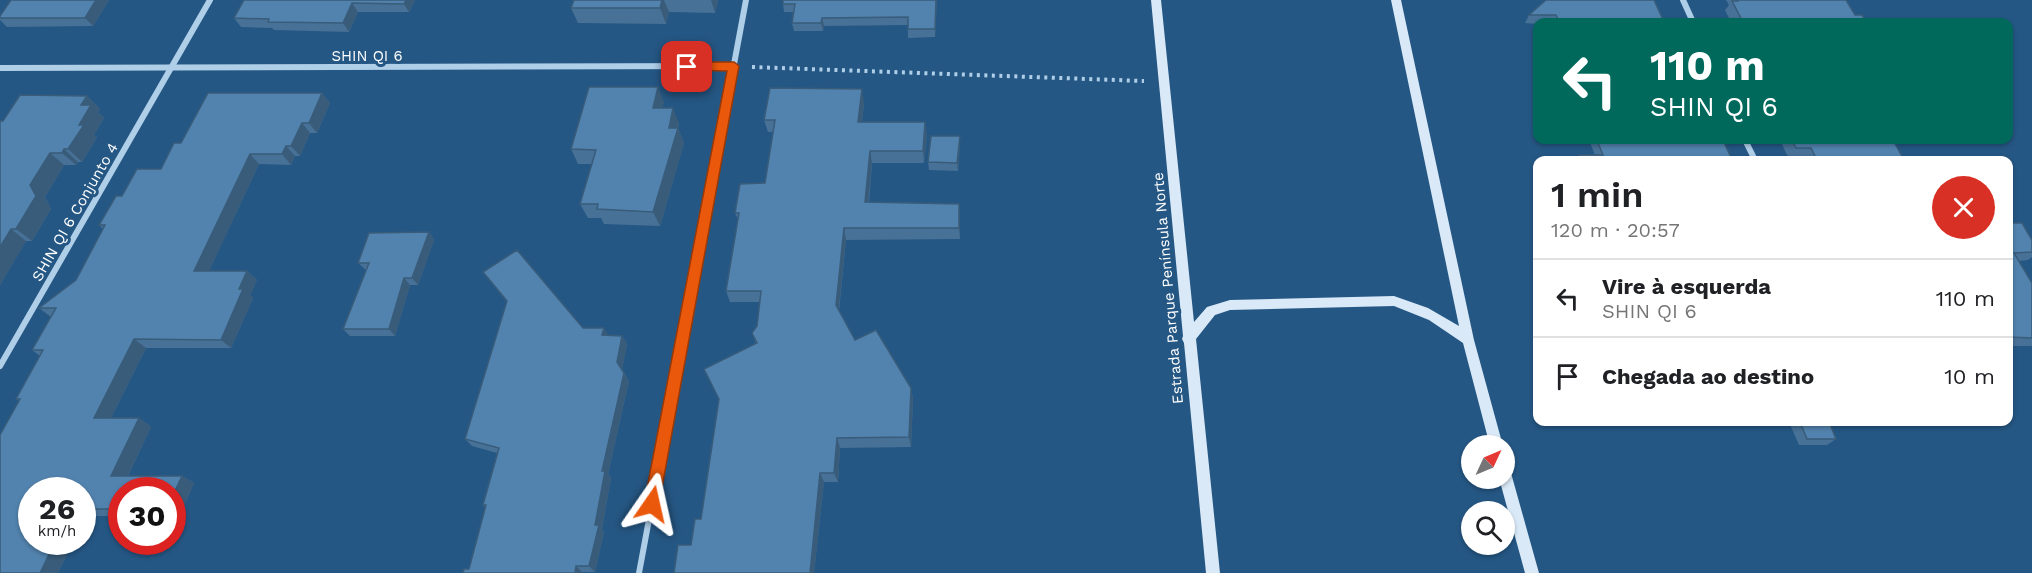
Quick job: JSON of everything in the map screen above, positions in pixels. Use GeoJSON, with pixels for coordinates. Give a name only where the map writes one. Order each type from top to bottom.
{"type":"FeatureCollection","features":[{"type":"Feature","properties":{"kind":"main road","name":"Estrada Parque Península Norte"},"geometry":{"type":"LineString","coordinates":[[1156,0],[1213,573]]}},
{"type":"Feature","properties":{"kind":"main road"},"geometry":{"type":"LineString","coordinates":[[1396,0],[1468,340],[1494,435]]}},
{"type":"Feature","properties":{"kind":"main road"},"geometry":{"type":"LineString","coordinates":[[1188,339],[1211,311],[1230,305],[1394,302],[1418,308],[1438,317],[1468,340]]}},
{"type":"Feature","properties":{"kind":"main road"},"geometry":{"type":"LineString","coordinates":[[1509,489],[1532,573]]}},
{"type":"Feature","properties":{"kind":"street","name":"SHIN QI 6 Conjunto 4"},"geometry":{"type":"LineString","coordinates":[[0,366],[210,0]]}},
{"type":"Feature","properties":{"kind":"street"},"geometry":{"type":"LineString","coordinates":[[639,573],[746,0]]}},
{"type":"Feature","properties":{"kind":"street"},"geometry":{"type":"LineString","coordinates":[[1683,0],[1691,18]]}},
{"type":"Feature","properties":{"kind":"street","name":"SHIN QI 6"},"geometry":{"type":"LineString","coordinates":[[0,68],[734,66]]}},
{"type":"Feature","properties":{"kind":"path"},"geometry":{"type":"LineString","coordinates":[[734,66],[1165,81]]}},
{"type":"Feature","properties":{"kind":"building"},"geometry":{"type":"Polygon","coordinates":[[[11,0],[96,0],[85,18],[0,18],[11,0]]]}},
{"type":"Feature","properties":{"kind":"building"},"geometry":{"type":"Polygon","coordinates":[[[244,0],[406,0],[404,4],[352,3],[343,23],[268,22],[269,19],[234,18],[244,0]]]}},
{"type":"Feature","properties":{"kind":"building"},"geometry":{"type":"Polygon","coordinates":[[[574,0],[662,0],[660,8],[571,8],[574,0]]]}},
{"type":"Feature","properties":{"kind":"building"},"geometry":{"type":"Polygon","coordinates":[[[783,0],[936,0],[935,29],[908,29],[908,17],[822,18],[821,23],[792,23],[795,4],[783,4],[783,0]]]}},
{"type":"Feature","properties":{"kind":"building"},"geometry":{"type":"Polygon","coordinates":[[[1546,0],[1654,0],[1662,18],[1557,18],[1556,15],[1529,15],[1546,0]]]}},
{"type":"Feature","properties":{"kind":"building"},"geometry":{"type":"Polygon","coordinates":[[[1846,0],[1855,15],[1862,15],[1864,18],[1741,18],[1732,1],[1846,0]]]}},
{"type":"Feature","properties":{"kind":"building"},"geometry":{"type":"Polygon","coordinates":[[[589,87],[658,87],[653,108],[673,108],[669,128],[678,128],[653,212],[597,209],[598,204],[580,204],[596,150],[571,149],[589,87]]]}},
{"type":"Feature","properties":{"kind":"building"},"geometry":{"type":"Polygon","coordinates":[[[770,88],[862,89],[858,122],[925,122],[923,151],[870,151],[865,202],[959,204],[959,228],[844,228],[836,305],[855,340],[876,330],[911,388],[909,437],[837,438],[834,473],[820,473],[810,573],[674,573],[678,545],[691,545],[695,519],[701,519],[719,399],[704,369],[757,343],[752,333],[757,326],[761,291],[726,291],[739,213],[735,213],[740,184],[765,183],[775,120],[764,120],[770,88]]]}},
{"type":"Feature","properties":{"kind":"building"},"geometry":{"type":"Polygon","coordinates":[[[208,93],[322,93],[309,123],[302,123],[291,146],[286,146],[282,154],[250,154],[194,271],[247,271],[239,289],[243,289],[221,340],[134,339],[94,418],[139,418],[111,476],[182,477],[108,477],[108,509],[96,509],[96,477],[18,477],[18,555],[49,555],[40,573],[0,573],[0,435],[20,399],[16,399],[43,350],[32,350],[56,308],[39,308],[76,280],[105,225],[99,225],[116,196],[122,196],[137,169],[161,169],[174,143],[181,143],[208,93]]]}},
{"type":"Feature","properties":{"kind":"building"},"geometry":{"type":"Polygon","coordinates":[[[20,95],[87,96],[81,105],[91,105],[79,125],[84,125],[68,149],[64,149],[62,153],[50,153],[30,185],[36,196],[16,229],[11,229],[0,247],[0,121],[3,121],[20,95]]]}},
{"type":"Feature","properties":{"kind":"building"},"geometry":{"type":"Polygon","coordinates":[[[931,136],[960,136],[957,163],[928,162],[931,136]]]}},
{"type":"Feature","properties":{"kind":"building"},"geometry":{"type":"Polygon","coordinates":[[[1599,144],[1725,144],[1730,156],[1579,155],[1603,155],[1599,144]]]}},
{"type":"Feature","properties":{"kind":"building"},"geometry":{"type":"Polygon","coordinates":[[[1794,144],[1895,144],[1902,156],[1815,156],[1811,148],[1796,148],[1794,144]]]}},
{"type":"Feature","properties":{"kind":"building"},"geometry":{"type":"Polygon","coordinates":[[[2013,223],[2022,223],[2032,240],[2032,252],[2014,253],[2032,283],[2032,338],[2013,337],[2013,223]]]}},
{"type":"Feature","properties":{"kind":"building"},"geometry":{"type":"Polygon","coordinates":[[[429,232],[412,278],[404,278],[389,329],[343,329],[369,263],[358,263],[369,233],[429,232]]]}},
{"type":"Feature","properties":{"kind":"building"},"geometry":{"type":"Polygon","coordinates":[[[517,250],[583,328],[604,328],[602,335],[622,336],[617,362],[624,373],[602,471],[605,471],[595,525],[599,525],[589,566],[576,566],[575,573],[463,573],[464,569],[469,569],[486,505],[483,505],[499,448],[465,439],[507,301],[483,272],[517,250]]]}},
{"type":"Feature","properties":{"kind":"building"},"geometry":{"type":"Polygon","coordinates":[[[1802,426],[1831,426],[1836,439],[1807,439],[1802,426]]]}},
{"type":"Feature","properties":{"kind":"route"},"geometry":{"type":"LineString","coordinates":[[652,504],[734,66],[687,67]]}}]}
